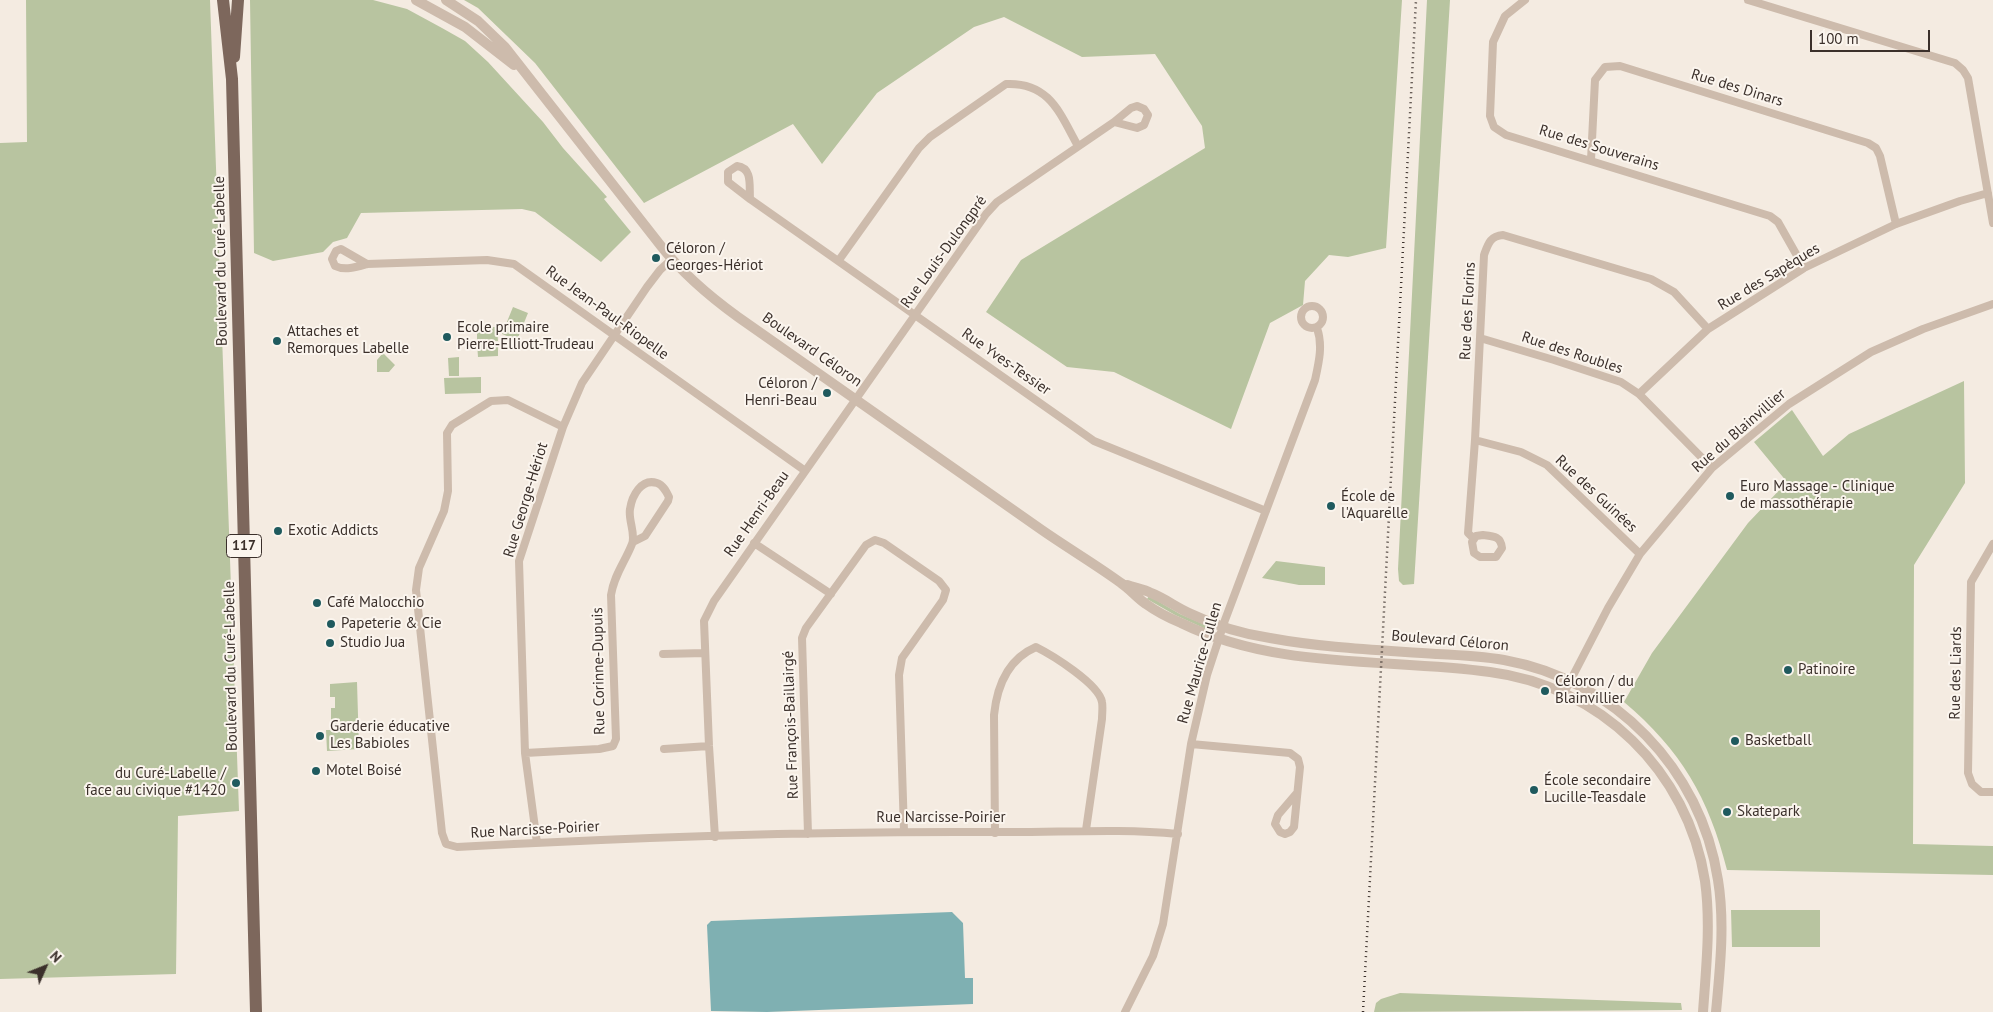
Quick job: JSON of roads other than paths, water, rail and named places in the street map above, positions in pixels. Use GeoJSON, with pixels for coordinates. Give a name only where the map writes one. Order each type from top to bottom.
{"type":"FeatureCollection","features":[{"type":"Feature","properties":{"kind":"main road","name":"Boulevard du Curé-Labelle"},"geometry":{"type":"LineString","coordinates":[[223,0],[232,79],[256,1012]]}},
{"type":"Feature","properties":{"kind":"main road","name":"Boulevard du Curé-Labelle"},"geometry":{"type":"LineString","coordinates":[[232,79],[238,0]]}},
{"type":"Feature","properties":{"kind":"street","name":"Boulevard Céloron"},"geometry":{"type":"LineString","coordinates":[[416,0],[473,32],[504,57],[534,86]]}},
{"type":"Feature","properties":{"kind":"street","name":"Boulevard Céloron"},"geometry":{"type":"LineString","coordinates":[[446,0],[490,31],[514,58],[534,86],[672,259],[694,282],[718,302],[1030,522],[1124,585],[1153,608],[1180,623],[1219,639],[1246,647],[1284,654],[1491,672],[1531,680],[1564,693],[1606,717],[1637,744],[1663,775],[1689,822],[1701,861],[1706,895],[1707,947],[1703,1012]]}},
{"type":"Feature","properties":{"kind":"street","name":"Rue des Souverains"},"geometry":{"type":"LineString","coordinates":[[1524,0],[1505,16],[1493,42],[1490,116],[1494,128],[1506,134],[1770,216],[1778,222],[1804,268]]}},
{"type":"Feature","properties":{"kind":"street"},"geometry":{"type":"LineString","coordinates":[[1748,0],[1955,63],[1968,78],[1993,223]]}},
{"type":"Feature","properties":{"kind":"street","name":"Rue des Dinars"},"geometry":{"type":"LineString","coordinates":[[1591,160],[1596,80],[1605,67],[1620,66],[1868,143],[1876,148],[1880,156],[1896,224]]}},
{"type":"Feature","properties":{"kind":"street"},"geometry":{"type":"LineString","coordinates":[[839,260],[919,148],[930,137],[1006,84],[1021,84],[1043,93],[1054,103],[1078,146]]}},
{"type":"Feature","properties":{"kind":"street","name":"Rue Louis-Dulongpré"},"geometry":{"type":"LineString","coordinates":[[855,399],[996,202],[1114,122]]}},
{"type":"Feature","properties":{"kind":"street","name":"Rue des Sapèques"},"geometry":{"type":"LineString","coordinates":[[1639,394],[1708,330],[1804,268],[1896,224],[1988,193]]}},
{"type":"Feature","properties":{"kind":"street","name":"Rue Yves-Tessier"},"geometry":{"type":"LineString","coordinates":[[750,199],[1094,441],[1266,511]]}},
{"type":"Feature","properties":{"kind":"street","name":"Rue des Florins"},"geometry":{"type":"LineString","coordinates":[[1474,539],[1468,533],[1475,440],[1484,256],[1488,242],[1495,236],[1503,235],[1651,279],[1674,292],[1708,330]]}},
{"type":"Feature","properties":{"kind":"street","name":"Rue George-Hériot"},"geometry":{"type":"LineString","coordinates":[[537,843],[526,754],[518,579],[519,561],[563,427],[582,383],[613,335],[660,270],[672,259]]}},
{"type":"Feature","properties":{"kind":"street","name":"Rue Jean-Paul-Riopelle"},"geometry":{"type":"LineString","coordinates":[[367,264],[487,260],[510,262],[804,470]]}},
{"type":"Feature","properties":{"kind":"street","name":"Rue du Blainvillier"},"geometry":{"type":"LineString","coordinates":[[1564,693],[1608,608],[1640,554],[1712,468],[1789,404],[1871,352],[1923,328],[1993,304]]}},
{"type":"Feature","properties":{"kind":"street","name":"Rue Maurice-Cullen"},"geometry":{"type":"LineString","coordinates":[[1126,1012],[1153,956],[1162,932],[1191,744],[1202,693],[1223,626],[1314,380],[1321,339],[1317,328]]}},
{"type":"Feature","properties":{"kind":"street","name":"Rue des Roubles"},"geometry":{"type":"LineString","coordinates":[[1480,338],[1621,382],[1639,394],[1712,468]]}},
{"type":"Feature","properties":{"kind":"street","name":"Rue Henri-Beau"},"geometry":{"type":"LineString","coordinates":[[715,837],[704,621],[714,601],[855,399]]}},
{"type":"Feature","properties":{"kind":"street","name":"Rue Narcisse-Poirier"},"geometry":{"type":"LineString","coordinates":[[563,427],[508,400],[491,402],[452,425],[447,433],[448,491],[444,512],[419,568],[416,590],[442,833],[446,844],[457,847],[904,831],[1086,830],[1178,834]]}},
{"type":"Feature","properties":{"kind":"street","name":"Rue des Guinées"},"geometry":{"type":"LineString","coordinates":[[1475,440],[1521,452],[1547,465],[1640,554]]}},
{"type":"Feature","properties":{"kind":"street","name":"Rue Corinne-Dupuis"},"geometry":{"type":"LineString","coordinates":[[526,754],[599,749],[613,746],[616,739],[611,594],[613,582],[633,542],[629,510],[633,499],[641,485],[648,482],[658,483],[666,490],[669,497],[668,501],[645,536],[633,542]]}},
{"type":"Feature","properties":{"kind":"street","name":"Rue François-Baillairgé"},"geometry":{"type":"LineString","coordinates":[[808,834],[802,638],[806,628],[866,545],[875,540],[884,543],[939,581],[946,590],[943,600],[902,658],[900,665],[904,831]]}},
{"type":"Feature","properties":{"kind":"street"},"geometry":{"type":"LineString","coordinates":[[754,543],[831,594]]}},
{"type":"Feature","properties":{"kind":"street","name":"Rue des Liards"},"geometry":{"type":"LineString","coordinates":[[1993,544],[1971,582],[1968,772],[1972,784],[1981,792],[1993,792]]}},
{"type":"Feature","properties":{"kind":"street","name":"Boulevard Céloron"},"geometry":{"type":"LineString","coordinates":[[1124,585],[1152,593],[1189,613],[1223,626],[1261,637],[1496,659],[1528,666],[1570,681],[1610,703],[1656,745],[1676,772],[1697,809],[1713,854],[1720,900],[1716,1012]]}},
{"type":"Feature","properties":{"kind":"street"},"geometry":{"type":"LineString","coordinates":[[995,832],[994,715],[996,697],[1003,679],[1022,653],[1036,647],[1050,654],[1093,687],[1102,702],[1102,718],[1086,830]]}},
{"type":"Feature","properties":{"kind":"street"},"geometry":{"type":"LineString","coordinates":[[662,654],[706,653]]}},
{"type":"Feature","properties":{"kind":"street"},"geometry":{"type":"LineString","coordinates":[[1191,744],[1290,752],[1298,759],[1300,767],[1294,827],[1285,834],[1280,832],[1275,824],[1278,815],[1296,794]]}},
{"type":"Feature","properties":{"kind":"street"},"geometry":{"type":"LineString","coordinates":[[664,749],[709,746]]}},
{"type":"Feature","properties":{"kind":"water"},"geometry":{"type":"Polygon","coordinates":[[[952,912],[963,923],[965,978],[973,978],[973,1004],[767,1012],[711,1011],[707,925],[711,921],[952,912]]]}},
{"type":"Feature","properties":{"kind":"railway"},"geometry":{"type":"LineString","coordinates":[[1363,1012],[1416,0]]}},
{"type":"Feature","properties":{"kind":"place","name":"Céloron / Georges-Hériot"},"geometry":{"type":"Point","coordinates":[656,258]}},
{"type":"Feature","properties":{"kind":"place","name":"Ecole primaire Pierre-Elliott-Trudeau"},"geometry":{"type":"Point","coordinates":[447,337]}},
{"type":"Feature","properties":{"kind":"place","name":"Attaches et Remorques Labelle"},"geometry":{"type":"Point","coordinates":[277,341]}},
{"type":"Feature","properties":{"kind":"place","name":"Céloron / Henri-Beau"},"geometry":{"type":"Point","coordinates":[827,393]}},
{"type":"Feature","properties":{"kind":"place","name":"Euro Massage - Clinique de massothérapie"},"geometry":{"type":"Point","coordinates":[1730,496]}},
{"type":"Feature","properties":{"kind":"place","name":"École de l'Aquarelle"},"geometry":{"type":"Point","coordinates":[1331,506]}},
{"type":"Feature","properties":{"kind":"place","name":"Exotic Addicts"},"geometry":{"type":"Point","coordinates":[278,531]}},
{"type":"Feature","properties":{"kind":"place","name":"Café Malocchio"},"geometry":{"type":"Point","coordinates":[317,603]}},
{"type":"Feature","properties":{"kind":"place","name":"Papeterie & Cie"},"geometry":{"type":"Point","coordinates":[331,624]}},
{"type":"Feature","properties":{"kind":"place","name":"Studio Jua"},"geometry":{"type":"Point","coordinates":[330,643]}},
{"type":"Feature","properties":{"kind":"place","name":"Patinoire"},"geometry":{"type":"Point","coordinates":[1788,670]}},
{"type":"Feature","properties":{"kind":"place","name":"Céloron / du Blainvillier"},"geometry":{"type":"Point","coordinates":[1545,691]}},
{"type":"Feature","properties":{"kind":"place","name":"Garderie éducative Les Babioles"},"geometry":{"type":"Point","coordinates":[320,736]}},
{"type":"Feature","properties":{"kind":"place","name":"Basketball"},"geometry":{"type":"Point","coordinates":[1735,741]}},
{"type":"Feature","properties":{"kind":"place","name":"Motel Boisé"},"geometry":{"type":"Point","coordinates":[316,771]}},
{"type":"Feature","properties":{"kind":"place","name":"du Curé-Labelle / face au civique #1420"},"geometry":{"type":"Point","coordinates":[236,783]}},
{"type":"Feature","properties":{"kind":"place","name":"École secondaire Lucille-Teasdale"},"geometry":{"type":"Point","coordinates":[1534,790]}},
{"type":"Feature","properties":{"kind":"place","name":"Skatepark"},"geometry":{"type":"Point","coordinates":[1727,812]}}]}
